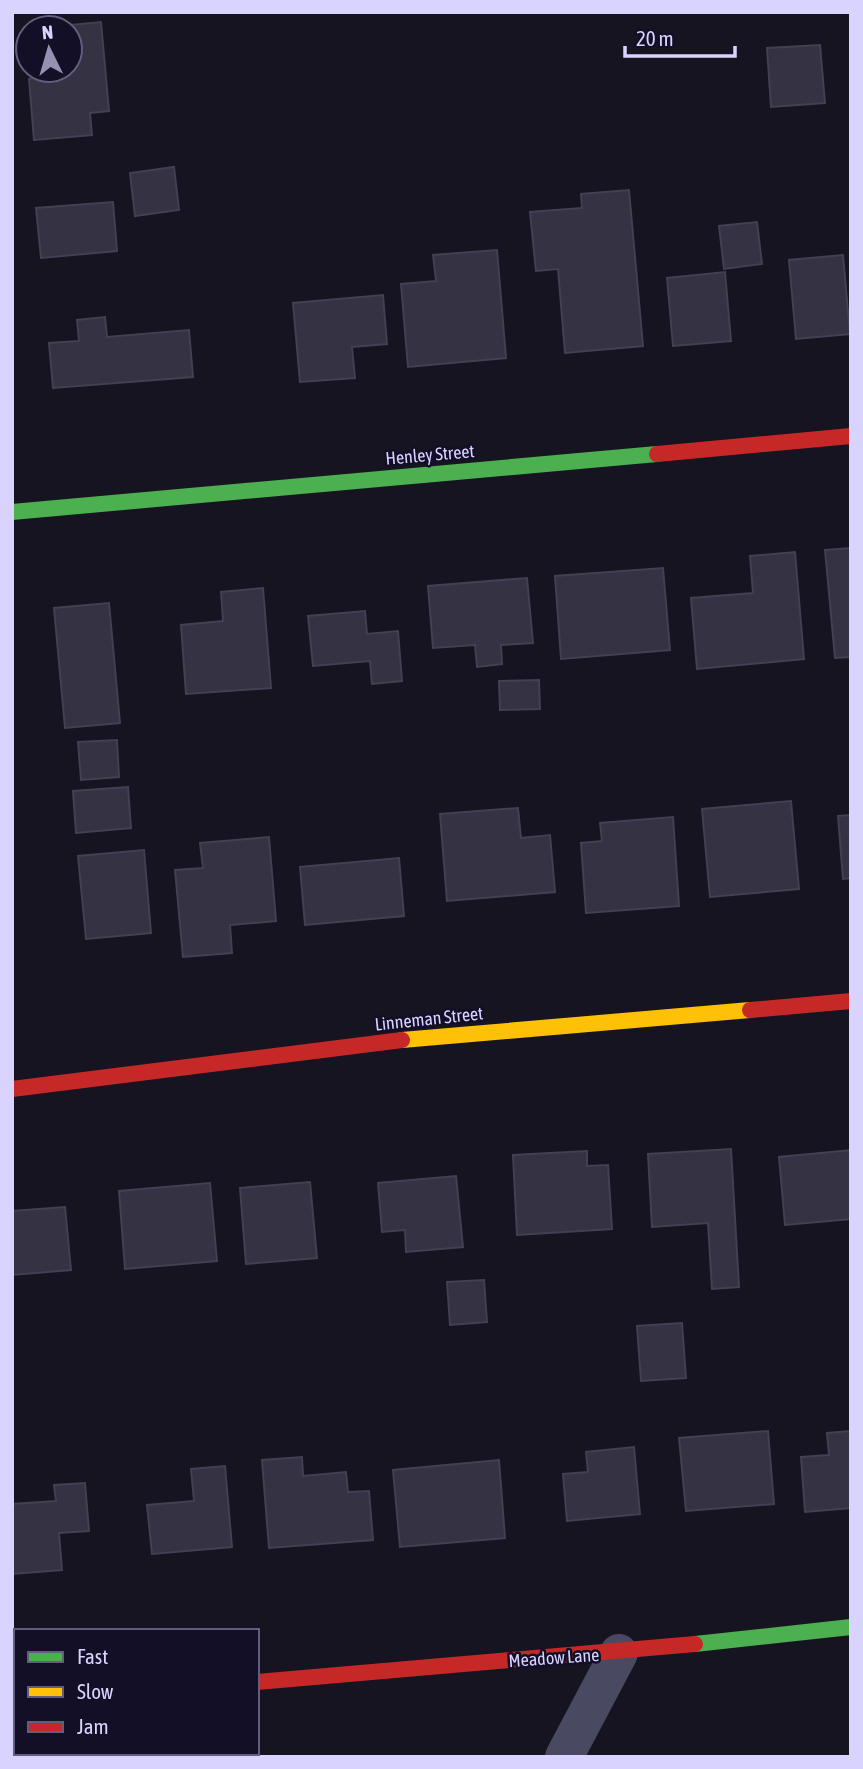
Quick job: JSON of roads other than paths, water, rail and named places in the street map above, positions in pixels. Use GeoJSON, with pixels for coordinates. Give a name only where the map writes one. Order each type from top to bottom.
{"type":"FeatureCollection","features":[{"type":"Feature","properties":{"kind":"street","name":"Henley Street"},"geometry":{"type":"LineString","coordinates":[[12,512],[851,436]]}},
{"type":"Feature","properties":{"kind":"street","name":"Linneman Street"},"geometry":{"type":"LineString","coordinates":[[12,1089],[410,1039],[851,1000]]}},
{"type":"Feature","properties":{"kind":"street","name":"Meadow Lane"},"geometry":{"type":"LineString","coordinates":[[259,1682],[619,1653],[851,1627]]}},
{"type":"Feature","properties":{"kind":"street"},"geometry":{"type":"LineString","coordinates":[[564,1757],[619,1653]]}}]}
